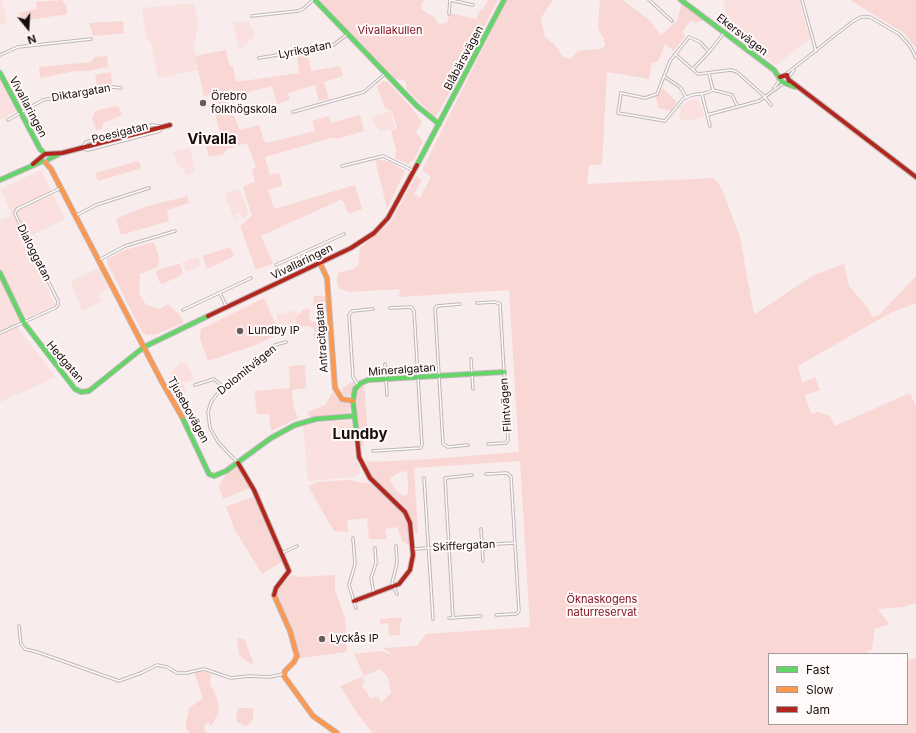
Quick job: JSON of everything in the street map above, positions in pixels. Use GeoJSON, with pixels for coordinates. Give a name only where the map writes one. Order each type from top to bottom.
{"type":"FeatureCollection","features":[{"type":"Feature","properties":{"kind":"street"},"geometry":{"type":"LineString","coordinates":[[252,16],[298,11],[305,8],[314,0],[428,116],[439,124]]}},
{"type":"Feature","properties":{"kind":"street"},"geometry":{"type":"LineString","coordinates":[[448,14],[450,0],[473,5]]}},
{"type":"Feature","properties":{"kind":"street","name":"Blåbärsvägen"},"geometry":{"type":"LineString","coordinates":[[439,124],[504,0]]}},
{"type":"Feature","properties":{"kind":"street"},"geometry":{"type":"LineString","coordinates":[[649,0],[672,21]]}},
{"type":"Feature","properties":{"kind":"street","name":"Ekersvägen"},"geometry":{"type":"LineString","coordinates":[[681,0],[801,90]]}},
{"type":"Feature","properties":{"kind":"street"},"geometry":{"type":"LineString","coordinates":[[802,0],[816,51]]}},
{"type":"Feature","properties":{"kind":"street"},"geometry":{"type":"LineString","coordinates":[[771,91],[785,77],[855,20],[868,17],[899,34],[910,46],[916,58]]}},
{"type":"Feature","properties":{"kind":"street"},"geometry":{"type":"LineString","coordinates":[[693,69],[724,33]]}},
{"type":"Feature","properties":{"kind":"street","name":"Lyrikgatan"},"geometry":{"type":"LineString","coordinates":[[259,58],[332,46],[348,34]]}},
{"type":"Feature","properties":{"kind":"street"},"geometry":{"type":"LineString","coordinates":[[709,52],[700,42],[690,37],[670,61],[659,92],[654,96],[644,98],[621,92],[618,112],[620,114],[665,120],[678,103],[686,97],[713,90],[732,95],[737,105]]}},
{"type":"Feature","properties":{"kind":"street"},"geometry":{"type":"LineString","coordinates":[[0,55],[18,47],[90,39]]}},
{"type":"Feature","properties":{"kind":"street"},"geometry":{"type":"LineString","coordinates":[[675,54],[699,74],[735,71],[764,96],[771,105]]}},
{"type":"Feature","properties":{"kind":"street"},"geometry":{"type":"LineString","coordinates":[[707,115],[737,105],[759,100],[784,83],[785,77],[795,69]]}},
{"type":"Feature","properties":{"kind":"street","name":"Vivallaringen"},"geometry":{"type":"LineString","coordinates":[[0,73],[144,347],[357,245],[378,229],[393,210],[439,124]]}},
{"type":"Feature","properties":{"kind":"street"},"geometry":{"type":"LineString","coordinates":[[293,112],[364,92],[386,73]]}},
{"type":"Feature","properties":{"kind":"street"},"geometry":{"type":"LineString","coordinates":[[709,74],[713,90]]}},
{"type":"Feature","properties":{"kind":"street"},"geometry":{"type":"LineString","coordinates":[[664,76],[680,87],[686,97]]}},
{"type":"Feature","properties":{"kind":"street"},"geometry":{"type":"LineString","coordinates":[[784,83],[801,90],[916,177]]}},
{"type":"Feature","properties":{"kind":"street","name":"Diktargatan"},"geometry":{"type":"LineString","coordinates":[[8,120],[46,100],[114,87],[121,88]]}},
{"type":"Feature","properties":{"kind":"street"},"geometry":{"type":"LineString","coordinates":[[702,94],[710,126]]}},
{"type":"Feature","properties":{"kind":"street","name":"Poesigatan"},"geometry":{"type":"LineString","coordinates":[[0,180],[45,158],[170,126]]}},
{"type":"Feature","properties":{"kind":"street"},"geometry":{"type":"LineString","coordinates":[[342,166],[383,156],[414,171]]}},
{"type":"Feature","properties":{"kind":"street","name":"Dialoggatan"},"geometry":{"type":"LineString","coordinates":[[24,323],[55,308],[58,305],[58,301],[18,222],[15,212],[61,188]]}},
{"type":"Feature","properties":{"kind":"street"},"geometry":{"type":"LineString","coordinates":[[75,216],[96,205],[150,188]]}},
{"type":"Feature","properties":{"kind":"street"},"geometry":{"type":"LineString","coordinates":[[98,260],[125,246],[175,231]]}},
{"type":"Feature","properties":{"kind":"street"},"geometry":{"type":"LineString","coordinates":[[276,265],[344,234]]}},
{"type":"Feature","properties":{"kind":"street"},"geometry":{"type":"LineString","coordinates":[[298,255],[306,270]]}},
{"type":"Feature","properties":{"kind":"street","name":"Antracitgatan"},"geometry":{"type":"LineString","coordinates":[[320,263],[327,278],[335,388],[342,399],[353,402]]}},
{"type":"Feature","properties":{"kind":"street","name":"Hedgatan"},"geometry":{"type":"LineString","coordinates":[[0,273],[24,323],[57,368],[75,389],[81,392],[91,390],[144,347]]}},
{"type":"Feature","properties":{"kind":"street"},"geometry":{"type":"LineString","coordinates":[[183,310],[251,278]]}},
{"type":"Feature","properties":{"kind":"street"},"geometry":{"type":"LineString","coordinates":[[220,292],[227,308]]}},
{"type":"Feature","properties":{"kind":"street"},"geometry":{"type":"LineString","coordinates":[[477,303],[495,302],[500,304],[504,372]]}},
{"type":"Feature","properties":{"kind":"street"},"geometry":{"type":"LineString","coordinates":[[460,304],[437,306],[435,308],[443,444],[448,447],[468,445]]}},
{"type":"Feature","properties":{"kind":"street"},"geometry":{"type":"LineString","coordinates":[[373,451],[422,447],[414,310],[411,307],[390,308]]}},
{"type":"Feature","properties":{"kind":"street"},"geometry":{"type":"LineString","coordinates":[[358,385],[353,377],[349,315],[352,311],[373,310]]}},
{"type":"Feature","properties":{"kind":"street"},"geometry":{"type":"LineString","coordinates":[[0,333],[24,323]]}},
{"type":"Feature","properties":{"kind":"street","name":"Dolomitvägen"},"geometry":{"type":"LineString","coordinates":[[238,463],[214,437],[209,423],[208,412],[211,402],[223,387],[275,345],[286,342]]}},
{"type":"Feature","properties":{"kind":"street","name":"Tjusebovägen"},"geometry":{"type":"LineString","coordinates":[[144,347],[162,382],[190,430],[209,474],[217,475],[238,463]]}},
{"type":"Feature","properties":{"kind":"street"},"geometry":{"type":"LineString","coordinates":[[471,359],[472,389]]}},
{"type":"Feature","properties":{"kind":"street"},"geometry":{"type":"LineString","coordinates":[[385,364],[387,395]]}},
{"type":"Feature","properties":{"kind":"street","name":"Mineralgatan"},"geometry":{"type":"LineString","coordinates":[[354,601],[392,587],[403,580],[409,572],[412,562],[410,523],[405,512],[370,478],[361,463],[356,447],[353,402],[354,392],[358,385],[368,380],[504,372]]}},
{"type":"Feature","properties":{"kind":"street","name":"Flintvägen"},"geometry":{"type":"LineString","coordinates":[[488,444],[506,443],[508,440],[504,372]]}},
{"type":"Feature","properties":{"kind":"street"},"geometry":{"type":"LineString","coordinates":[[195,385],[214,379],[223,387]]}},
{"type":"Feature","properties":{"kind":"street"},"geometry":{"type":"LineString","coordinates":[[19,626],[21,644],[25,649],[119,681],[157,665],[167,667],[177,673],[186,673],[204,669],[231,678],[249,676],[269,677],[284,674],[297,656],[290,631],[274,599],[276,588],[289,571],[251,483],[238,463],[271,438],[295,425],[316,419],[354,416]]}},
{"type":"Feature","properties":{"kind":"street"},"geometry":{"type":"LineString","coordinates":[[486,474],[507,473],[510,475],[515,543],[519,611],[516,614],[496,615]]}},
{"type":"Feature","properties":{"kind":"street"},"geometry":{"type":"LineString","coordinates":[[453,618],[445,478],[472,475]]}},
{"type":"Feature","properties":{"kind":"street"},"geometry":{"type":"LineString","coordinates":[[424,478],[433,619]]}},
{"type":"Feature","properties":{"kind":"street"},"geometry":{"type":"LineString","coordinates":[[481,529],[483,561]]}},
{"type":"Feature","properties":{"kind":"street"},"geometry":{"type":"LineString","coordinates":[[353,538],[355,564],[349,585],[356,608]]}},
{"type":"Feature","properties":{"kind":"street","name":"Skiffergatan"},"geometry":{"type":"LineString","coordinates":[[412,549],[515,543]]}},
{"type":"Feature","properties":{"kind":"street"},"geometry":{"type":"LineString","coordinates":[[282,553],[297,546]]}},
{"type":"Feature","properties":{"kind":"street"},"geometry":{"type":"LineString","coordinates":[[396,546],[397,563],[393,576],[392,587],[397,594]]}},
{"type":"Feature","properties":{"kind":"street"},"geometry":{"type":"LineString","coordinates":[[374,594],[371,578],[376,563],[375,548]]}},
{"type":"Feature","properties":{"kind":"street"},"geometry":{"type":"LineString","coordinates":[[449,618],[481,616]]}},
{"type":"Feature","properties":{"kind":"street"},"geometry":{"type":"LineString","coordinates":[[284,674],[287,682],[314,716],[337,733]]}},
{"type":"Feature","properties":{"kind":"shaded area"},"geometry":{"type":"Polygon","coordinates":[[[0,0],[2,0],[7,22],[0,25],[0,0]]]}},
{"type":"Feature","properties":{"kind":"shaded area"},"geometry":{"type":"Polygon","coordinates":[[[723,0],[799,0],[810,39],[776,65],[731,31],[723,0]]]}},
{"type":"Feature","properties":{"kind":"shaded area"},"geometry":{"type":"Polygon","coordinates":[[[194,3],[198,24],[194,46],[198,70],[158,78],[151,42],[146,38],[142,8],[194,3]]]}},
{"type":"Feature","properties":{"kind":"shaded area"},"geometry":{"type":"Polygon","coordinates":[[[249,21],[255,36],[239,50],[233,22],[249,21]]]}},
{"type":"Feature","properties":{"kind":"shaded area"},"geometry":{"type":"Polygon","coordinates":[[[0,80],[16,111],[0,120],[0,80]]]}},
{"type":"Feature","properties":{"kind":"shaded area"},"geometry":{"type":"Polygon","coordinates":[[[698,99],[704,114],[703,117],[688,121],[682,120],[678,116],[682,112],[679,108],[690,100],[698,99]]]}},
{"type":"Feature","properties":{"kind":"shaded area"},"geometry":{"type":"Polygon","coordinates":[[[391,111],[395,129],[379,131],[378,128],[376,128],[372,116],[391,111]]]}},
{"type":"Feature","properties":{"kind":"shaded area"},"geometry":{"type":"Polygon","coordinates":[[[190,147],[195,171],[186,176],[181,165],[178,166],[173,152],[190,147]]]}},
{"type":"Feature","properties":{"kind":"shaded area"},"geometry":{"type":"Polygon","coordinates":[[[41,170],[65,219],[22,240],[56,305],[14,323],[56,377],[0,402],[0,221],[12,215],[1,189],[41,170]]]}},
{"type":"Feature","properties":{"kind":"shaded area"},"geometry":{"type":"Polygon","coordinates":[[[239,189],[249,213],[242,220],[240,213],[235,214],[237,219],[234,219],[225,194],[239,189]]]}},
{"type":"Feature","properties":{"kind":"shaded area"},"geometry":{"type":"Polygon","coordinates":[[[198,257],[200,265],[186,272],[182,262],[198,257]]]}},
{"type":"Feature","properties":{"kind":"shaded area"},"geometry":{"type":"Polygon","coordinates":[[[99,269],[109,288],[98,293],[102,301],[82,311],[71,281],[99,269]]]}},
{"type":"Feature","properties":{"kind":"shaded area"},"geometry":{"type":"Polygon","coordinates":[[[296,310],[303,323],[294,326],[293,324],[282,329],[276,315],[296,310]]]}},
{"type":"Feature","properties":{"kind":"shaded area"},"geometry":{"type":"Polygon","coordinates":[[[181,361],[188,364],[194,379],[183,383],[186,392],[178,396],[175,387],[171,384],[170,375],[181,361]]]}},
{"type":"Feature","properties":{"kind":"shaded area"},"geometry":{"type":"Polygon","coordinates":[[[352,421],[354,449],[361,473],[352,477],[308,481],[303,425],[323,422],[352,421]]]}},
{"type":"Feature","properties":{"kind":"green space"},"geometry":{"type":"Polygon","coordinates":[[[62,0],[67,7],[67,14],[22,21],[19,13],[37,9],[36,2],[62,0]]]}},
{"type":"Feature","properties":{"kind":"green space","name":"Vivallakullen"},"geometry":{"type":"Polygon","coordinates":[[[319,0],[425,0],[422,3],[421,9],[435,18],[438,24],[447,23],[450,13],[476,19],[480,10],[483,9],[488,0],[498,0],[437,115],[433,116],[407,90],[406,83],[403,80],[394,79],[319,0]]]}},
{"type":"Feature","properties":{"kind":"green space","name":"Öknaskogens naturreservat"},"geometry":{"type":"Polygon","coordinates":[[[507,0],[553,0],[541,18],[545,37],[555,45],[563,57],[571,59],[578,51],[600,49],[605,46],[604,39],[598,29],[600,0],[623,0],[649,20],[661,35],[678,20],[681,4],[703,20],[695,23],[691,20],[682,32],[685,36],[674,51],[665,44],[658,62],[652,62],[649,79],[607,72],[602,165],[589,165],[587,184],[714,178],[722,189],[740,237],[754,315],[812,276],[844,264],[849,286],[867,307],[873,317],[879,315],[916,276],[916,303],[892,312],[798,366],[802,383],[815,377],[820,390],[805,395],[811,414],[818,412],[830,416],[835,426],[910,393],[916,407],[916,603],[902,607],[878,609],[889,624],[875,629],[872,649],[866,653],[768,653],[768,725],[908,725],[908,660],[916,658],[916,733],[373,733],[358,715],[340,686],[362,677],[364,681],[362,688],[365,689],[370,698],[378,697],[381,703],[391,693],[388,677],[380,669],[364,676],[354,654],[381,651],[394,656],[383,648],[417,646],[426,634],[530,627],[520,461],[414,468],[418,533],[416,534],[411,518],[405,507],[374,479],[370,473],[366,460],[372,462],[430,459],[519,452],[509,290],[399,297],[400,289],[349,292],[339,288],[336,280],[339,272],[351,270],[358,266],[360,248],[390,223],[416,176],[422,180],[414,194],[420,198],[431,177],[422,170],[507,0]],[[402,471],[390,480],[396,491],[404,496],[408,494],[407,472],[402,471]]]}},
{"type":"Feature","properties":{"kind":"green space"},"geometry":{"type":"Polygon","coordinates":[[[850,0],[916,0],[916,48],[904,33],[850,0]]]}},
{"type":"Feature","properties":{"kind":"green space"},"geometry":{"type":"Polygon","coordinates":[[[123,21],[124,33],[96,36],[93,35],[89,23],[123,21]]]}},
{"type":"Feature","properties":{"kind":"green space"},"geometry":{"type":"Polygon","coordinates":[[[226,50],[229,65],[233,67],[236,82],[299,73],[297,56],[308,54],[311,71],[340,66],[343,76],[324,82],[329,99],[319,101],[315,85],[288,93],[290,100],[277,104],[272,86],[225,98],[213,105],[210,95],[204,96],[195,56],[226,50]]]}},
{"type":"Feature","properties":{"kind":"green space"},"geometry":{"type":"Polygon","coordinates":[[[107,56],[108,67],[88,71],[75,71],[40,78],[39,67],[91,62],[95,57],[107,56]]]}},
{"type":"Feature","properties":{"kind":"green space"},"geometry":{"type":"Polygon","coordinates":[[[111,72],[112,84],[97,86],[95,75],[111,72]]]}},
{"type":"Feature","properties":{"kind":"green space"},"geometry":{"type":"Polygon","coordinates":[[[383,81],[388,82],[412,108],[422,122],[416,132],[423,141],[413,161],[408,164],[395,158],[396,150],[391,131],[397,128],[392,111],[385,108],[377,86],[383,81]]]}},
{"type":"Feature","properties":{"kind":"green space"},"geometry":{"type":"Polygon","coordinates":[[[662,88],[677,102],[671,111],[658,108],[656,97],[662,88]]]}},
{"type":"Feature","properties":{"kind":"green space"},"geometry":{"type":"Polygon","coordinates":[[[226,99],[240,130],[259,125],[264,141],[267,143],[315,131],[312,121],[329,116],[331,123],[360,115],[364,131],[337,139],[334,137],[265,157],[270,175],[279,173],[282,184],[281,186],[268,190],[274,209],[355,185],[362,209],[349,214],[342,199],[261,236],[273,263],[256,270],[240,226],[252,216],[243,187],[255,181],[252,169],[256,167],[247,143],[227,149],[224,154],[209,157],[204,138],[220,135],[214,108],[226,99]]]}},
{"type":"Feature","properties":{"kind":"green space"},"geometry":{"type":"Polygon","coordinates":[[[115,106],[119,107],[122,115],[103,123],[102,129],[96,130],[92,118],[95,111],[115,106]]]}},
{"type":"Feature","properties":{"kind":"green space"},"geometry":{"type":"Polygon","coordinates":[[[375,159],[388,161],[405,171],[387,209],[375,159]]]}},
{"type":"Feature","properties":{"kind":"green space"},"geometry":{"type":"Polygon","coordinates":[[[138,161],[141,166],[139,169],[98,181],[95,173],[138,161]]]}},
{"type":"Feature","properties":{"kind":"green space"},"geometry":{"type":"Polygon","coordinates":[[[187,196],[189,203],[167,210],[169,221],[121,235],[116,219],[142,208],[187,196]]]}},
{"type":"Feature","properties":{"kind":"green space"},"geometry":{"type":"Polygon","coordinates":[[[154,242],[159,258],[158,267],[140,274],[139,293],[146,305],[159,309],[168,304],[180,315],[183,323],[157,334],[147,335],[142,332],[107,263],[107,259],[125,250],[154,242]]]}},
{"type":"Feature","properties":{"kind":"green space"},"geometry":{"type":"Polygon","coordinates":[[[230,247],[234,256],[207,269],[203,256],[230,247]]]}},
{"type":"Feature","properties":{"kind":"green space"},"geometry":{"type":"Polygon","coordinates":[[[180,264],[183,274],[163,284],[160,283],[156,274],[157,270],[180,264]]]}},
{"type":"Feature","properties":{"kind":"green space"},"geometry":{"type":"Polygon","coordinates":[[[314,296],[327,296],[327,313],[316,310],[313,304],[314,296]]]}},
{"type":"Feature","properties":{"kind":"green space","name":"Lundby IP"},"geometry":{"type":"Polygon","coordinates":[[[264,298],[280,333],[256,345],[208,361],[200,339],[201,329],[264,298]]]}},
{"type":"Feature","properties":{"kind":"green space"},"geometry":{"type":"Polygon","coordinates":[[[307,309],[311,310],[309,316],[310,320],[313,322],[323,322],[325,324],[326,333],[323,335],[327,344],[322,348],[313,336],[315,330],[309,326],[298,327],[296,318],[302,311],[307,309]]]}},
{"type":"Feature","properties":{"kind":"green space"},"geometry":{"type":"Polygon","coordinates":[[[305,365],[306,388],[292,390],[293,405],[298,418],[271,431],[269,414],[257,414],[254,391],[290,388],[289,366],[305,365]]]}},
{"type":"Feature","properties":{"kind":"green space"},"geometry":{"type":"Polygon","coordinates":[[[353,381],[355,385],[350,396],[346,396],[342,393],[343,388],[353,381]]]}},
{"type":"Feature","properties":{"kind":"green space"},"geometry":{"type":"Polygon","coordinates":[[[364,385],[368,433],[363,435],[364,446],[358,447],[356,393],[360,386],[364,385]]]}},
{"type":"Feature","properties":{"kind":"green space"},"geometry":{"type":"Polygon","coordinates":[[[333,392],[338,398],[351,406],[349,414],[310,417],[307,412],[325,405],[333,392]]]}},
{"type":"Feature","properties":{"kind":"green space"},"geometry":{"type":"Polygon","coordinates":[[[237,467],[241,469],[250,488],[223,499],[219,486],[227,473],[237,467]]]}},
{"type":"Feature","properties":{"kind":"green space"},"geometry":{"type":"Polygon","coordinates":[[[348,480],[371,484],[400,509],[407,521],[411,546],[402,541],[397,527],[385,529],[387,539],[369,539],[367,518],[347,520],[348,532],[334,531],[308,486],[317,482],[348,480]]]}},
{"type":"Feature","properties":{"kind":"green space"},"geometry":{"type":"Polygon","coordinates":[[[255,496],[283,561],[262,574],[235,530],[226,507],[255,496]]]}},
{"type":"Feature","properties":{"kind":"green space"},"geometry":{"type":"Polygon","coordinates":[[[292,575],[298,577],[335,575],[335,590],[345,618],[347,652],[300,657],[289,624],[276,598],[280,585],[292,575]]]}},
{"type":"Feature","properties":{"kind":"green space"},"geometry":{"type":"Polygon","coordinates":[[[402,617],[402,622],[400,622],[400,635],[389,636],[388,623],[380,624],[380,619],[402,617]]]}},
{"type":"Feature","properties":{"kind":"green space"},"geometry":{"type":"Polygon","coordinates":[[[239,638],[245,640],[253,662],[252,665],[239,655],[237,639],[239,638]]]}},
{"type":"Feature","properties":{"kind":"green space"},"geometry":{"type":"Polygon","coordinates":[[[201,670],[211,675],[210,684],[217,698],[219,712],[211,726],[208,723],[204,725],[205,732],[208,733],[190,733],[186,728],[189,708],[203,698],[195,675],[196,672],[201,670]]]}},
{"type":"Feature","properties":{"kind":"green space"},"geometry":{"type":"Polygon","coordinates":[[[239,708],[253,708],[253,719],[245,726],[237,722],[236,714],[239,708]]]}},
{"type":"Feature","properties":{"kind":"traffic: fast"},"geometry":{"type":"LineString","coordinates":[[315,0],[417,106],[439,124]]}},
{"type":"Feature","properties":{"kind":"traffic: fast"},"geometry":{"type":"LineString","coordinates":[[417,165],[504,0]]}},
{"type":"Feature","properties":{"kind":"traffic: fast"},"geometry":{"type":"LineString","coordinates":[[681,0],[774,70],[782,82],[795,87]]}},
{"type":"Feature","properties":{"kind":"traffic: fast"},"geometry":{"type":"LineString","coordinates":[[0,73],[40,149],[45,154]]}},
{"type":"Feature","properties":{"kind":"traffic: fast"},"geometry":{"type":"LineString","coordinates":[[49,159],[61,153]]}},
{"type":"Feature","properties":{"kind":"traffic: fast"},"geometry":{"type":"LineString","coordinates":[[0,180],[43,161]]}},
{"type":"Feature","properties":{"kind":"traffic: fast"},"geometry":{"type":"LineString","coordinates":[[0,273],[24,323],[75,389],[81,392],[89,391],[144,347],[208,316]]}},
{"type":"Feature","properties":{"kind":"traffic: fast"},"geometry":{"type":"LineString","coordinates":[[357,437],[353,401],[355,389],[361,383],[368,380],[504,372]]}},
{"type":"Feature","properties":{"kind":"traffic: fast"},"geometry":{"type":"LineString","coordinates":[[182,417],[209,474],[214,476],[226,471],[271,438],[295,425],[316,419],[354,416]]}},
{"type":"Feature","properties":{"kind":"traffic: slow"},"geometry":{"type":"LineString","coordinates":[[45,162],[51,169],[162,382],[182,417]]}},
{"type":"Feature","properties":{"kind":"traffic: slow"},"geometry":{"type":"LineString","coordinates":[[320,263],[327,278],[335,388],[342,399],[353,401]]}},
{"type":"Feature","properties":{"kind":"traffic: slow"},"geometry":{"type":"LineString","coordinates":[[274,595],[290,631],[297,656],[294,662],[285,671],[284,676],[313,716],[337,733]]}},
{"type":"Feature","properties":{"kind":"traffic: jam"},"geometry":{"type":"LineString","coordinates":[[780,77],[787,75],[789,81]]}},
{"type":"Feature","properties":{"kind":"traffic: jam"},"geometry":{"type":"LineString","coordinates":[[789,80],[916,177]]}},
{"type":"Feature","properties":{"kind":"traffic: jam"},"geometry":{"type":"LineString","coordinates":[[33,164],[45,154],[62,153],[170,125]]}},
{"type":"Feature","properties":{"kind":"traffic: jam"},"geometry":{"type":"LineString","coordinates":[[208,316],[351,248],[374,233],[388,218],[417,165]]}},
{"type":"Feature","properties":{"kind":"traffic: jam"},"geometry":{"type":"LineString","coordinates":[[354,601],[399,584],[410,570],[413,555],[410,523],[405,512],[370,478],[359,457],[357,437]]}},
{"type":"Feature","properties":{"kind":"traffic: jam"},"geometry":{"type":"LineString","coordinates":[[238,463],[254,490],[289,571],[276,588],[274,595]]}},
{"type":"Feature","properties":{"kind":"place","name":"Örebro folkhögskola"},"geometry":{"type":"Point","coordinates":[203,103]}},
{"type":"Feature","properties":{"kind":"place","name":"Lundby IP"},"geometry":{"type":"Point","coordinates":[240,331]}},
{"type":"Feature","properties":{"kind":"place","name":"Lyckås IP"},"geometry":{"type":"Point","coordinates":[322,639]}},
{"type":"Feature","properties":{"kind":"district","name":"Vivalla"},"geometry":{"type":"Point","coordinates":[212,139]}},
{"type":"Feature","properties":{"kind":"district","name":"Lundby"},"geometry":{"type":"Point","coordinates":[360,434]}}]}
